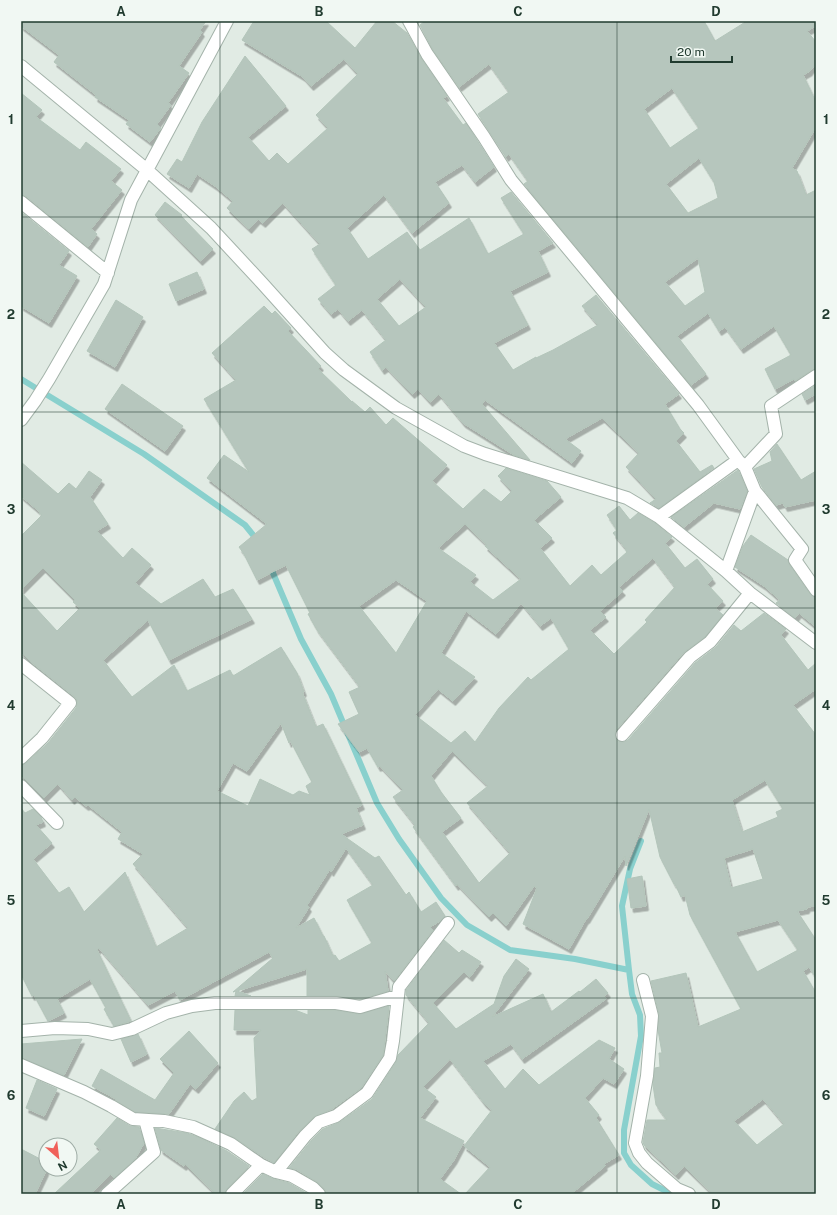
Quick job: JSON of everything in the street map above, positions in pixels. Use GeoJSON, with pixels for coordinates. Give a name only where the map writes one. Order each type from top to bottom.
{"type":"FeatureCollection","features":[{"type":"Feature","properties":{"kind":"street"},"geometry":{"type":"LineString","coordinates":[[21,420],[49,379],[104,284],[131,200],[227,21]]}},
{"type":"Feature","properties":{"kind":"street"},"geometry":{"type":"LineString","coordinates":[[409,21],[427,54],[484,137],[510,180],[698,405],[741,463],[754,492],[802,548],[795,560],[816,590]]}},
{"type":"Feature","properties":{"kind":"street"},"geometry":{"type":"LineString","coordinates":[[21,66],[147,170],[211,228],[325,353],[344,370],[389,403],[464,446],[485,454],[627,498],[659,516],[726,571],[750,593],[816,643]]}},
{"type":"Feature","properties":{"kind":"street"},"geometry":{"type":"LineString","coordinates":[[21,202],[108,273]]}},
{"type":"Feature","properties":{"kind":"street"},"geometry":{"type":"LineString","coordinates":[[659,516],[741,463],[776,434],[771,406],[816,376]]}},
{"type":"Feature","properties":{"kind":"street"},"geometry":{"type":"LineString","coordinates":[[726,571],[754,492]]}},
{"type":"Feature","properties":{"kind":"street"},"geometry":{"type":"LineString","coordinates":[[622,735],[690,657],[710,642],[750,593]]}},
{"type":"Feature","properties":{"kind":"street"},"geometry":{"type":"LineString","coordinates":[[21,664],[70,703],[42,738],[21,758]]}},
{"type":"Feature","properties":{"kind":"street"},"geometry":{"type":"LineString","coordinates":[[21,786],[57,823]]}},
{"type":"Feature","properties":{"kind":"street"},"geometry":{"type":"LineString","coordinates":[[276,1172],[305,1136],[319,1122],[336,1116],[367,1093],[390,1058],[399,987],[448,923]]}},
{"type":"Feature","properties":{"kind":"street"},"geometry":{"type":"LineString","coordinates":[[643,980],[652,1016],[647,1076],[635,1143],[638,1153],[648,1163],[677,1189],[689,1194]]}},
{"type":"Feature","properties":{"kind":"street"},"geometry":{"type":"LineString","coordinates":[[21,1031],[55,1028],[88,1029],[112,1034],[132,1029],[166,1013],[192,1006],[215,1003],[336,1003],[360,1006],[397,996]]}},
{"type":"Feature","properties":{"kind":"street"},"geometry":{"type":"LineString","coordinates":[[21,1065],[112,1106],[133,1119],[164,1121],[193,1127],[231,1144],[261,1166],[292,1176],[313,1188],[319,1194]]}},
{"type":"Feature","properties":{"kind":"street"},"geometry":{"type":"LineString","coordinates":[[107,1194],[154,1152],[145,1120]]}},
{"type":"Feature","properties":{"kind":"street"},"geometry":{"type":"LineString","coordinates":[[232,1194],[261,1166]]}},
{"type":"Feature","properties":{"kind":"building"},"geometry":{"type":"Polygon","coordinates":[[[21,21],[206,21],[200,30],[202,32],[179,66],[189,73],[168,103],[171,105],[157,124],[161,128],[150,142],[126,124],[129,120],[95,97],[96,95],[54,62],[59,55],[21,26],[21,21]]]}},
{"type":"Feature","properties":{"kind":"building"},"geometry":{"type":"Polygon","coordinates":[[[254,21],[326,21],[355,48],[377,21],[392,21],[407,33],[421,58],[447,96],[443,98],[463,125],[466,123],[494,167],[475,182],[462,165],[435,182],[449,203],[412,233],[384,195],[347,228],[368,259],[407,232],[420,250],[469,218],[488,254],[524,234],[501,198],[511,192],[553,243],[538,251],[548,272],[510,291],[528,325],[494,343],[513,370],[598,325],[582,306],[596,295],[679,394],[665,404],[684,433],[676,441],[700,472],[712,465],[714,468],[659,508],[650,503],[656,499],[626,467],[639,453],[602,418],[565,439],[581,451],[572,463],[485,400],[482,404],[530,460],[514,455],[463,423],[439,394],[430,402],[418,389],[412,394],[386,367],[382,370],[370,352],[386,340],[362,310],[348,321],[338,309],[331,314],[318,299],[336,285],[312,249],[320,244],[283,203],[263,223],[258,219],[249,229],[227,208],[233,201],[215,186],[197,174],[189,188],[167,174],[177,159],[182,162],[202,122],[245,56],[286,106],[248,137],[269,161],[277,153],[288,164],[328,128],[316,115],[358,74],[344,59],[311,86],[303,77],[242,40],[254,21]],[[400,279],[377,299],[399,326],[426,307],[400,279]]]}},
{"type":"Feature","properties":{"kind":"building"},"geometry":{"type":"Polygon","coordinates":[[[425,21],[704,21],[715,41],[747,21],[816,21],[816,26],[807,31],[816,42],[816,65],[803,75],[816,102],[816,127],[792,168],[797,171],[806,195],[816,190],[816,369],[795,381],[794,379],[775,389],[765,369],[791,355],[774,326],[741,349],[725,327],[719,331],[708,313],[677,336],[706,374],[691,385],[524,184],[528,181],[509,154],[506,157],[478,114],[509,92],[489,64],[459,87],[433,50],[420,25],[425,21]],[[672,88],[644,109],[670,148],[699,128],[672,88]],[[699,158],[666,184],[688,213],[718,198],[714,182],[699,158]],[[698,258],[665,282],[685,306],[705,292],[698,258]]]}},
{"type":"Feature","properties":{"kind":"building"},"geometry":{"type":"Polygon","coordinates":[[[21,93],[42,110],[36,117],[80,150],[86,142],[121,169],[111,181],[122,190],[91,229],[97,234],[88,247],[26,196],[21,195],[21,93]]]}},
{"type":"Feature","properties":{"kind":"building"},"geometry":{"type":"Polygon","coordinates":[[[165,202],[182,215],[181,216],[213,249],[200,261],[155,215],[165,202]]]}},
{"type":"Feature","properties":{"kind":"building"},"geometry":{"type":"Polygon","coordinates":[[[21,212],[69,251],[59,265],[77,276],[49,323],[21,306],[21,212]]]}},
{"type":"Feature","properties":{"kind":"building"},"geometry":{"type":"Polygon","coordinates":[[[197,272],[204,289],[176,301],[169,284],[197,272]]]}},
{"type":"Feature","properties":{"kind":"building"},"geometry":{"type":"Polygon","coordinates":[[[116,300],[143,317],[115,367],[87,351],[116,300]]]}},
{"type":"Feature","properties":{"kind":"building"},"geometry":{"type":"Polygon","coordinates":[[[264,306],[272,314],[275,311],[291,328],[288,331],[321,366],[318,369],[352,402],[365,412],[370,407],[386,425],[393,418],[447,465],[432,481],[463,509],[484,489],[501,502],[512,491],[498,476],[506,468],[547,481],[561,497],[534,520],[552,538],[540,548],[570,586],[592,565],[601,575],[627,552],[613,533],[617,530],[607,515],[619,506],[630,520],[638,513],[655,523],[672,537],[665,543],[685,568],[697,559],[713,579],[707,584],[723,601],[715,608],[723,615],[705,637],[684,652],[616,730],[615,737],[617,741],[624,742],[628,740],[695,663],[716,647],[734,625],[741,631],[764,613],[786,629],[781,635],[808,670],[816,663],[816,689],[793,705],[816,735],[816,906],[807,907],[807,909],[797,911],[816,940],[816,978],[809,967],[803,971],[816,993],[816,1194],[713,1194],[684,1166],[676,1175],[644,1145],[643,1142],[647,1120],[667,1120],[656,1105],[653,1085],[655,1068],[660,1067],[659,1053],[662,1053],[658,1030],[659,1014],[651,981],[686,973],[698,1027],[741,1009],[690,915],[685,895],[681,897],[660,857],[649,809],[626,866],[625,856],[569,949],[523,924],[537,888],[534,886],[506,926],[493,913],[489,917],[457,884],[456,886],[413,827],[415,825],[393,797],[403,790],[380,766],[378,767],[367,748],[359,752],[338,724],[359,714],[349,692],[360,687],[317,630],[308,614],[310,613],[286,565],[257,580],[239,547],[267,524],[207,478],[224,455],[249,472],[204,399],[236,380],[212,353],[264,306]],[[465,524],[438,548],[476,575],[470,582],[493,600],[521,579],[485,546],[487,545],[465,524]],[[653,558],[619,587],[623,591],[600,611],[606,617],[590,630],[614,654],[647,622],[645,620],[675,587],[653,558]],[[396,580],[359,606],[396,653],[427,601],[396,580]],[[521,603],[496,634],[466,611],[441,653],[475,677],[453,701],[438,689],[415,715],[451,743],[465,731],[475,742],[499,708],[528,677],[531,680],[569,649],[551,618],[540,626],[521,603]],[[452,751],[431,776],[461,818],[442,832],[479,883],[510,853],[467,803],[488,786],[452,751]],[[765,780],[732,800],[742,832],[778,817],[776,812],[783,809],[765,780]],[[753,849],[724,858],[731,888],[763,879],[753,849]],[[778,920],[735,932],[757,972],[798,950],[778,920]],[[763,1099],[734,1121],[757,1145],[784,1124],[763,1099]]]}},
{"type":"Feature","properties":{"kind":"building"},"geometry":{"type":"Polygon","coordinates":[[[122,384],[183,426],[165,451],[105,409],[122,384]]]}},
{"type":"Feature","properties":{"kind":"building"},"geometry":{"type":"Polygon","coordinates":[[[816,385],[816,394],[805,400],[802,394],[816,385]]]}},
{"type":"Feature","properties":{"kind":"building"},"geometry":{"type":"Polygon","coordinates":[[[777,444],[801,480],[816,471],[816,500],[785,507],[783,503],[776,505],[762,487],[754,469],[772,461],[770,452],[777,444]]]}},
{"type":"Feature","properties":{"kind":"building"},"geometry":{"type":"Polygon","coordinates":[[[21,462],[58,494],[69,483],[76,489],[89,471],[102,480],[90,497],[108,524],[97,531],[123,558],[132,548],[151,565],[135,583],[161,604],[203,579],[215,597],[233,589],[252,619],[169,660],[148,620],[103,660],[132,697],[174,665],[187,691],[230,670],[233,676],[281,647],[297,673],[304,692],[302,692],[316,727],[323,724],[362,805],[356,808],[363,825],[341,834],[375,858],[379,856],[406,895],[409,892],[421,912],[436,902],[445,916],[430,927],[433,930],[394,981],[385,971],[388,991],[360,999],[336,996],[307,996],[307,969],[237,991],[251,996],[235,996],[236,991],[233,992],[273,958],[269,952],[180,1000],[175,991],[148,1005],[99,948],[97,950],[131,1021],[114,1026],[90,979],[57,999],[64,1013],[48,1021],[34,995],[32,996],[21,974],[21,808],[25,813],[33,809],[41,817],[43,822],[36,825],[52,843],[33,859],[59,893],[69,887],[84,912],[125,872],[156,947],[188,928],[133,864],[143,854],[118,839],[122,832],[88,805],[86,806],[75,797],[72,800],[58,784],[44,798],[21,775],[21,765],[26,763],[48,743],[76,708],[77,700],[21,652],[21,592],[57,631],[80,608],[73,602],[75,600],[43,568],[21,590],[21,536],[42,515],[21,496],[21,462]],[[281,723],[247,771],[233,763],[217,791],[248,806],[260,779],[293,795],[299,791],[310,795],[306,786],[312,782],[290,740],[289,743],[281,723]],[[346,848],[331,872],[330,869],[307,905],[309,907],[296,928],[314,918],[333,956],[335,955],[339,961],[372,943],[347,900],[373,885],[346,848]]]}},
{"type":"Feature","properties":{"kind":"building"},"geometry":{"type":"Polygon","coordinates":[[[738,470],[747,491],[740,509],[714,503],[684,527],[671,517],[738,470]]]}},
{"type":"Feature","properties":{"kind":"building"},"geometry":{"type":"Polygon","coordinates":[[[751,535],[788,560],[789,564],[810,594],[816,597],[816,627],[799,613],[795,618],[776,603],[780,600],[764,586],[735,567],[743,546],[751,535]]]}},
{"type":"Feature","properties":{"kind":"building"},"geometry":{"type":"Polygon","coordinates":[[[642,876],[646,906],[631,908],[627,879],[642,876]]]}},
{"type":"Feature","properties":{"kind":"building"},"geometry":{"type":"Polygon","coordinates":[[[444,940],[459,953],[462,950],[481,962],[470,977],[464,972],[433,1003],[456,1029],[494,1004],[504,976],[516,959],[529,969],[492,1017],[543,994],[551,1012],[596,979],[608,993],[604,996],[606,999],[522,1059],[511,1044],[483,1061],[505,1089],[523,1069],[539,1085],[599,1040],[615,1048],[609,1059],[624,1069],[614,1084],[603,1078],[585,1098],[599,1115],[596,1118],[619,1155],[604,1164],[605,1166],[571,1194],[465,1194],[490,1167],[464,1146],[492,1110],[484,1103],[450,1059],[423,1087],[436,1097],[420,1118],[464,1141],[454,1160],[440,1179],[461,1194],[326,1194],[325,1189],[317,1182],[296,1169],[289,1168],[323,1129],[340,1122],[372,1099],[396,1062],[398,1055],[429,1023],[406,995],[406,990],[444,940]]]}},
{"type":"Feature","properties":{"kind":"building"},"geometry":{"type":"Polygon","coordinates":[[[389,1006],[383,1055],[361,1088],[332,1109],[314,1117],[299,1131],[274,1163],[235,1138],[215,1129],[234,1101],[244,1092],[252,1101],[257,1098],[254,1038],[261,1030],[234,1030],[235,1010],[295,1010],[308,1015],[308,1010],[335,1010],[359,1014],[389,1006]]]}},
{"type":"Feature","properties":{"kind":"building"},"geometry":{"type":"Polygon","coordinates":[[[189,1031],[218,1063],[196,1089],[190,1084],[169,1114],[135,1112],[115,1100],[116,1099],[92,1086],[101,1069],[155,1100],[174,1073],[160,1059],[189,1031]]]}},
{"type":"Feature","properties":{"kind":"building"},"geometry":{"type":"Polygon","coordinates":[[[138,1034],[147,1054],[131,1062],[121,1039],[138,1034]]]}},
{"type":"Feature","properties":{"kind":"building"},"geometry":{"type":"Polygon","coordinates":[[[82,1039],[64,1075],[21,1058],[21,1044],[82,1039]]]}},
{"type":"Feature","properties":{"kind":"building"},"geometry":{"type":"Polygon","coordinates":[[[37,1080],[57,1089],[44,1116],[26,1108],[37,1080]]]}},
{"type":"Feature","properties":{"kind":"building"},"geometry":{"type":"Polygon","coordinates":[[[117,1118],[130,1126],[139,1127],[144,1143],[135,1159],[114,1178],[111,1174],[90,1194],[54,1194],[72,1177],[78,1177],[78,1172],[101,1150],[94,1144],[117,1118]]]}},
{"type":"Feature","properties":{"kind":"building"},"geometry":{"type":"Polygon","coordinates":[[[155,1128],[187,1133],[200,1138],[227,1151],[249,1166],[227,1189],[225,1194],[216,1194],[185,1164],[184,1166],[161,1150],[155,1128]]]}},
{"type":"Feature","properties":{"kind":"building"},"geometry":{"type":"Polygon","coordinates":[[[21,1149],[38,1158],[38,1177],[43,1177],[35,1194],[21,1194],[21,1149]]]}},
{"type":"Feature","properties":{"kind":"building"},"geometry":{"type":"Polygon","coordinates":[[[263,1174],[289,1183],[308,1194],[243,1194],[263,1174]]]}},
{"type":"Feature","properties":{"kind":"waterway"},"geometry":{"type":"LineString","coordinates":[[21,379],[144,454],[245,525],[258,541]]}},
{"type":"Feature","properties":{"kind":"waterway"},"geometry":{"type":"LineString","coordinates":[[270,566],[301,639],[331,694],[377,803],[399,839],[441,898],[467,925],[510,950],[575,959],[629,970],[632,994],[640,1015],[641,1036],[624,1130],[624,1153],[631,1165],[652,1184],[672,1194]]}},
{"type":"Feature","properties":{"kind":"waterway"},"geometry":{"type":"LineString","coordinates":[[629,970],[622,906],[630,869],[641,841]]}}]}
